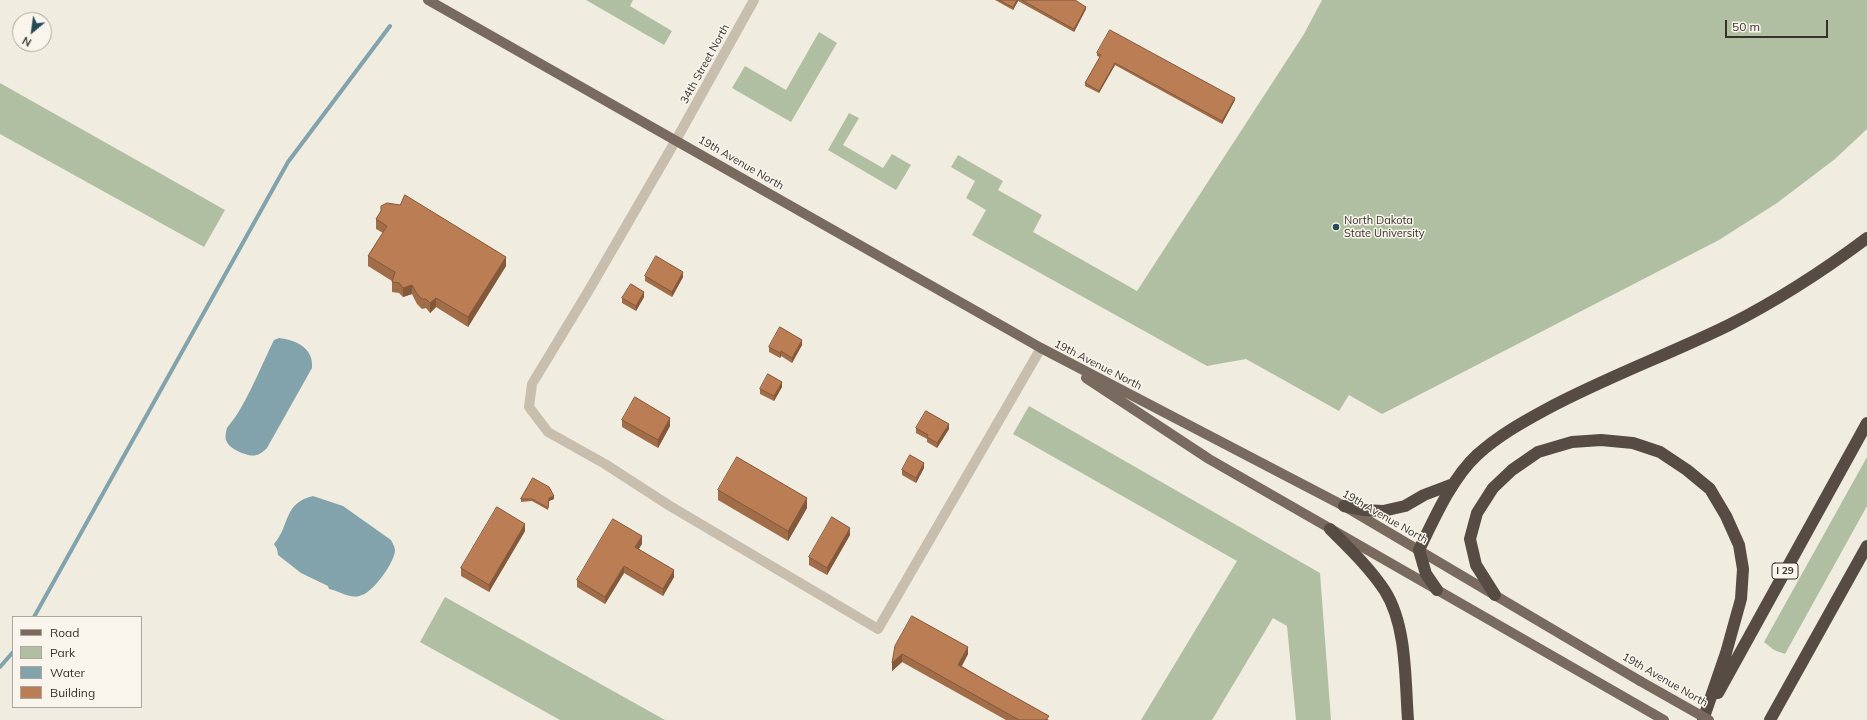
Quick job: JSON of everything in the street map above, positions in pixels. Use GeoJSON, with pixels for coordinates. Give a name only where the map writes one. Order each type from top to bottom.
{"type":"FeatureCollection","features":[{"type":"Feature","properties":{"kind":"highway"},"geometry":{"type":"LineString","coordinates":[[1437,590],[1426,574],[1419,550],[1453,484],[1476,456],[1506,431],[1567,398],[1728,325],[1785,294],[1867,238]]}},
{"type":"Feature","properties":{"kind":"highway","name":"I 29"},"geometry":{"type":"LineString","coordinates":[[1703,720],[1867,423]]}},
{"type":"Feature","properties":{"kind":"highway"},"geometry":{"type":"LineString","coordinates":[[1495,595],[1476,565],[1470,539],[1478,513],[1493,488],[1512,470],[1538,452],[1572,442],[1601,440],[1633,443],[1660,452],[1687,470],[1710,490],[1726,516],[1739,545],[1743,569],[1741,599],[1726,653],[1703,720]]}},
{"type":"Feature","properties":{"kind":"highway"},"geometry":{"type":"LineString","coordinates":[[1344,506],[1364,510],[1383,511],[1405,506],[1424,495],[1453,484]]}},
{"type":"Feature","properties":{"kind":"highway"},"geometry":{"type":"LineString","coordinates":[[1330,529],[1368,567],[1386,592],[1398,622],[1403,656],[1408,720]]}},
{"type":"Feature","properties":{"kind":"highway"},"geometry":{"type":"LineString","coordinates":[[1770,720],[1867,546]]}},
{"type":"Feature","properties":{"kind":"main road","name":"19th Avenue North"},"geometry":{"type":"LineString","coordinates":[[428,0],[1041,348],[1344,506],[1709,720]]}},
{"type":"Feature","properties":{"kind":"main road","name":"19th Avenue North"},"geometry":{"type":"LineString","coordinates":[[1041,348],[1209,459],[1664,720]]}},
{"type":"Feature","properties":{"kind":"street","name":"34th Street North"},"geometry":{"type":"LineString","coordinates":[[754,0],[590,290],[532,384],[529,407],[548,432],[605,464],[670,506],[878,629],[1041,348]]}},
{"type":"Feature","properties":{"kind":"green space"},"geometry":{"type":"Polygon","coordinates":[[[586,0],[633,0],[630,6],[672,31],[664,45],[586,0]]]}},
{"type":"Feature","properties":{"kind":"green space"},"geometry":{"type":"Polygon","coordinates":[[[1322,0],[1867,0],[1867,129],[1835,159],[1777,203],[1719,240],[1382,414],[1349,395],[1339,411],[1246,359],[1207,366],[972,235],[986,210],[966,198],[975,181],[951,167],[958,155],[1003,181],[998,190],[1042,215],[1033,232],[1137,291],[1304,34],[1322,0]]]}},
{"type":"Feature","properties":{"kind":"green space"},"geometry":{"type":"Polygon","coordinates":[[[819,32],[837,43],[791,122],[732,88],[745,66],[786,90],[819,32]]]}},
{"type":"Feature","properties":{"kind":"green space"},"geometry":{"type":"Polygon","coordinates":[[[0,83],[225,210],[204,247],[0,134],[0,83]]]}},
{"type":"Feature","properties":{"kind":"green space"},"geometry":{"type":"Polygon","coordinates":[[[849,113],[859,118],[843,145],[883,168],[892,154],[911,165],[896,190],[828,150],[849,113]]]}},
{"type":"Feature","properties":{"kind":"green space"},"geometry":{"type":"Polygon","coordinates":[[[1029,406],[1320,573],[1331,720],[1296,720],[1287,626],[1273,618],[1212,720],[1141,720],[1237,561],[1013,434],[1029,406]]]}},
{"type":"Feature","properties":{"kind":"green space"},"geometry":{"type":"Polygon","coordinates":[[[1867,457],[1867,506],[1785,654],[1774,650],[1764,642],[1867,457]]]}},
{"type":"Feature","properties":{"kind":"green space"},"geometry":{"type":"Polygon","coordinates":[[[445,597],[665,720],[560,720],[420,642],[445,597]]]}},
{"type":"Feature","properties":{"kind":"water"},"geometry":{"type":"Polygon","coordinates":[[[279,338],[292,341],[303,346],[310,355],[312,368],[267,448],[263,452],[254,456],[248,455],[232,448],[227,443],[227,428],[239,412],[274,340],[279,338]]]}},
{"type":"Feature","properties":{"kind":"water"},"geometry":{"type":"Polygon","coordinates":[[[313,496],[343,506],[391,540],[395,551],[391,563],[377,583],[367,593],[353,596],[345,595],[329,589],[328,586],[301,573],[278,555],[274,544],[283,530],[288,516],[296,504],[303,499],[313,496]]]}},
{"type":"Feature","properties":{"kind":"building"},"geometry":{"type":"Polygon","coordinates":[[[999,0],[1017,0],[1013,7],[999,0]]]}},
{"type":"Feature","properties":{"kind":"building"},"geometry":{"type":"Polygon","coordinates":[[[1022,0],[1075,0],[1086,7],[1074,29],[1022,0]]]}},
{"type":"Feature","properties":{"kind":"building"},"geometry":{"type":"Polygon","coordinates":[[[1110,30],[1235,98],[1222,121],[1115,63],[1099,91],[1085,83],[1101,55],[1097,53],[1110,30]]]}},
{"type":"Feature","properties":{"kind":"building"},"geometry":{"type":"Polygon","coordinates":[[[405,195],[506,257],[468,317],[436,298],[430,303],[426,299],[422,299],[412,285],[403,288],[399,283],[392,282],[395,272],[368,256],[387,226],[376,219],[381,211],[381,206],[387,203],[400,205],[405,195]]]}},
{"type":"Feature","properties":{"kind":"building"},"geometry":{"type":"Polygon","coordinates":[[[656,256],[683,272],[672,292],[645,276],[656,256]]]}},
{"type":"Feature","properties":{"kind":"building"},"geometry":{"type":"Polygon","coordinates":[[[631,284],[644,292],[636,306],[622,298],[631,284]]]}},
{"type":"Feature","properties":{"kind":"building"},"geometry":{"type":"Polygon","coordinates":[[[780,327],[802,340],[792,358],[781,351],[780,353],[769,347],[780,327]]]}},
{"type":"Feature","properties":{"kind":"building"},"geometry":{"type":"Polygon","coordinates":[[[768,374],[782,382],[774,396],[760,389],[768,374]]]}},
{"type":"Feature","properties":{"kind":"building"},"geometry":{"type":"Polygon","coordinates":[[[635,397],[670,418],[658,440],[622,420],[635,397]]]}},
{"type":"Feature","properties":{"kind":"building"},"geometry":{"type":"Polygon","coordinates":[[[926,411],[949,424],[937,443],[927,437],[928,435],[916,428],[926,411]]]}},
{"type":"Feature","properties":{"kind":"building"},"geometry":{"type":"Polygon","coordinates":[[[910,455],[924,463],[916,478],[902,470],[910,455]]]}},
{"type":"Feature","properties":{"kind":"building"},"geometry":{"type":"Polygon","coordinates":[[[737,457],[807,498],[788,531],[718,490],[737,457]]]}},
{"type":"Feature","properties":{"kind":"building"},"geometry":{"type":"Polygon","coordinates":[[[533,478],[549,487],[554,496],[549,498],[548,508],[532,499],[521,499],[533,478]]]}},
{"type":"Feature","properties":{"kind":"building"},"geometry":{"type":"Polygon","coordinates":[[[497,507],[525,524],[489,585],[461,568],[497,507]]]}},
{"type":"Feature","properties":{"kind":"building"},"geometry":{"type":"Polygon","coordinates":[[[832,517],[850,528],[827,568],[809,557],[832,517]]]}},
{"type":"Feature","properties":{"kind":"building"},"geometry":{"type":"Polygon","coordinates":[[[613,519],[642,536],[635,547],[674,570],[663,589],[624,566],[605,597],[577,580],[613,519]]]}},
{"type":"Feature","properties":{"kind":"building"},"geometry":{"type":"Polygon","coordinates":[[[912,616],[968,647],[958,665],[1049,716],[1046,720],[1019,720],[902,654],[892,663],[895,646],[912,616]]]}},
{"type":"Feature","properties":{"kind":"waterway"},"geometry":{"type":"LineString","coordinates":[[35,616],[288,162],[390,26]]}},
{"type":"Feature","properties":{"kind":"waterway"},"geometry":{"type":"LineString","coordinates":[[0,667],[12,653]]}},
{"type":"Feature","properties":{"kind":"place","name":"North Dakota State University"},"geometry":{"type":"Point","coordinates":[1336,227]}}]}
